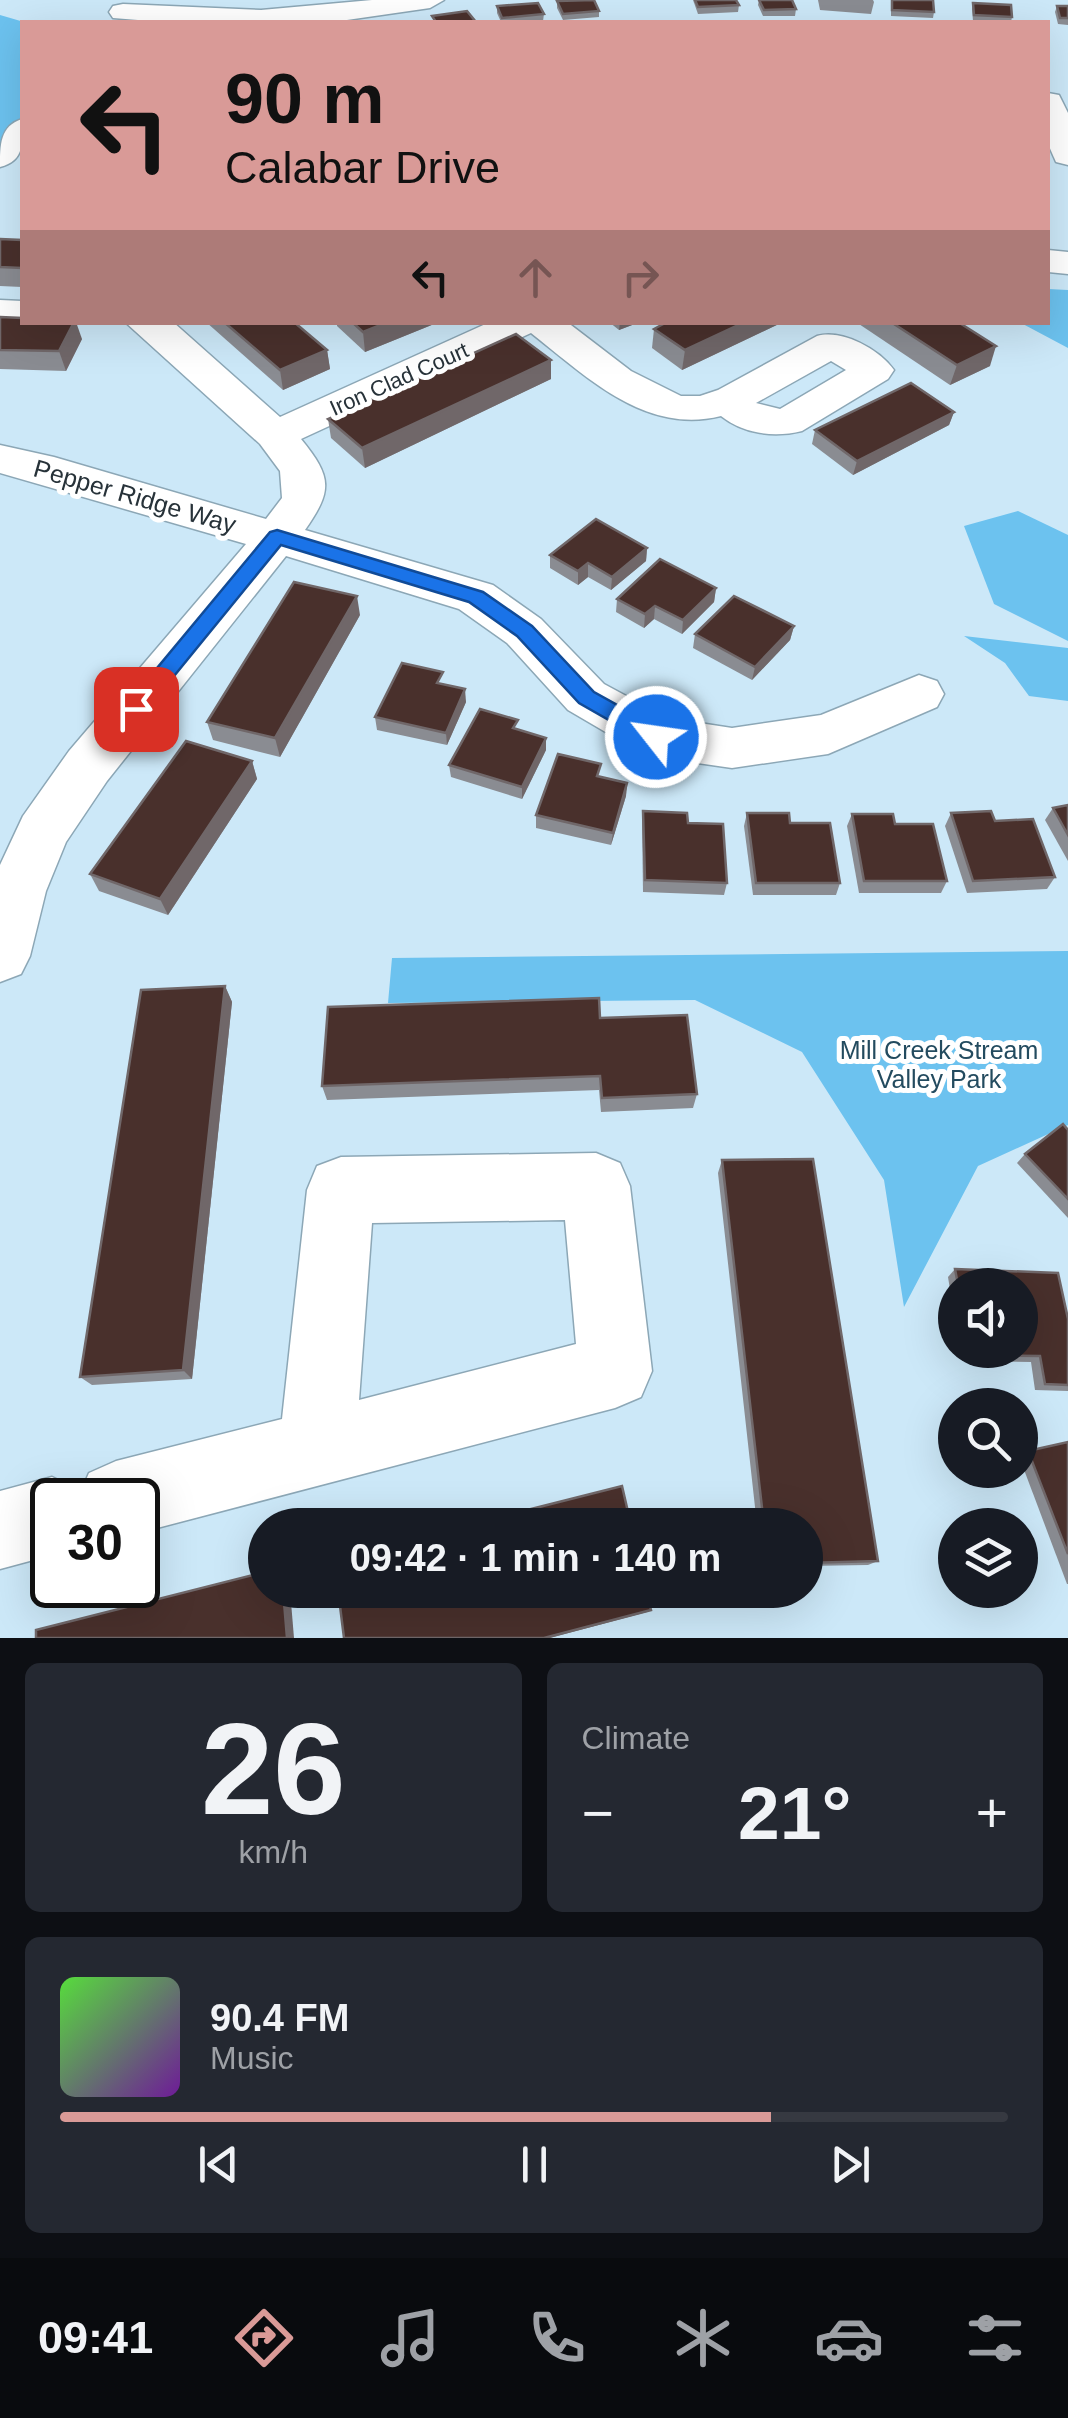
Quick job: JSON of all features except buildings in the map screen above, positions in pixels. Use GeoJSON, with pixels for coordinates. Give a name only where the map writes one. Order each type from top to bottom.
{"type":"FeatureCollection","features":[{"type":"Feature","properties":{"kind":"street"},"geometry":{"type":"LineString","coordinates":[[123,12],[261,20],[359,17],[430,0]]}},
{"type":"Feature","properties":{"kind":"street"},"geometry":{"type":"LineString","coordinates":[[1050,105],[1068,155]]}},
{"type":"Feature","properties":{"kind":"street"},"geometry":{"type":"LineString","coordinates":[[0,157],[20,132]]}},
{"type":"Feature","properties":{"kind":"street"},"geometry":{"type":"LineString","coordinates":[[0,956],[17,891],[43,832],[88,766],[277,537],[304,498],[302,469],[274,435],[150,325]]}},
{"type":"Feature","properties":{"kind":"street","name":"Iron Clad Court"},"geometry":{"type":"LineString","coordinates":[[274,435],[516,325]]}},
{"type":"Feature","properties":{"kind":"street"},"geometry":{"type":"LineString","coordinates":[[546,325],[655,402],[700,410],[726,400]]}},
{"type":"Feature","properties":{"kind":"street","name":"Pepper Ridge Way"},"geometry":{"type":"LineString","coordinates":[[0,459],[476,597],[524,631],[586,697],[656,737],[732,748],[828,734],[919,694]]}},
{"type":"Feature","properties":{"kind":"street"},"geometry":{"type":"LineString","coordinates":[[160,1489],[317,1448],[614,1371],[596,1186],[341,1190],[317,1448]]}},
{"type":"Feature","properties":{"kind":"street"},"geometry":{"type":"LineString","coordinates":[[0,1530],[30,1522]]}},
{"type":"Feature","properties":{"kind":"green space"},"geometry":{"type":"Polygon","coordinates":[[[0,15],[20,21],[20,121],[0,146],[0,15]]]}},
{"type":"Feature","properties":{"kind":"green space"},"geometry":{"type":"Polygon","coordinates":[[[1050,289],[1068,290],[1068,348],[1025,325],[1050,325],[1050,289]]]}},
{"type":"Feature","properties":{"kind":"green space"},"geometry":{"type":"Polygon","coordinates":[[[1018,511],[1068,535],[1068,641],[994,604],[964,526],[1018,511]]]}},
{"type":"Feature","properties":{"kind":"green space"},"geometry":{"type":"Polygon","coordinates":[[[964,636],[1068,648],[1068,701],[1029,696],[1005,663],[964,636]]]}},
{"type":"Feature","properties":{"kind":"green space","name":"Mill Creek Stream Valley Park"},"geometry":{"type":"Polygon","coordinates":[[[1068,951],[1068,1125],[978,1166],[904,1307],[884,1180],[802,1052],[695,1000],[388,1003],[392,958],[1068,951]]]}},
{"type":"Feature","properties":{"kind":"route"},"geometry":{"type":"LineString","coordinates":[[136,709],[277,537],[476,597],[524,631],[586,697],[656,737]]}}]}
